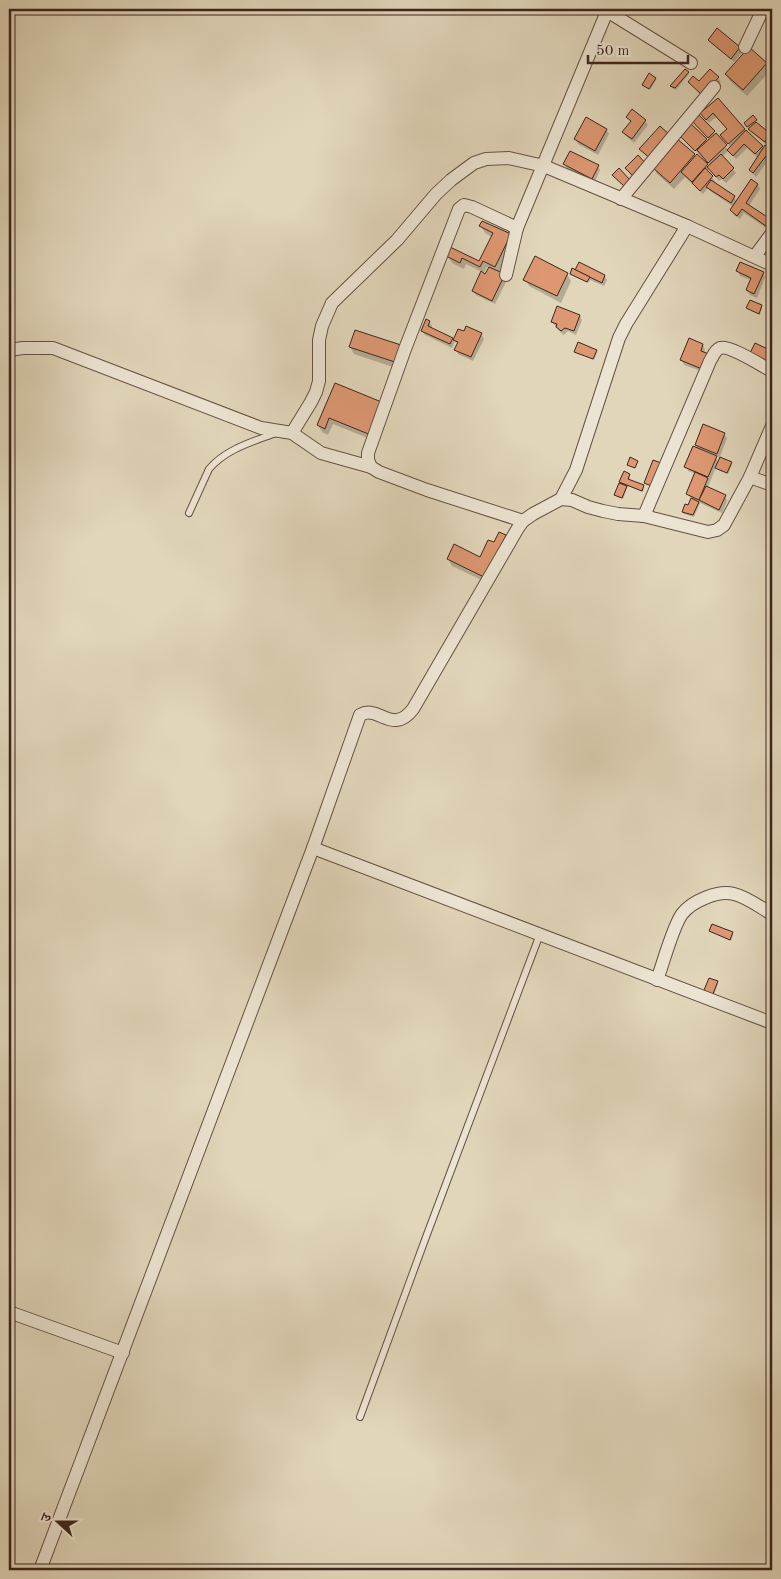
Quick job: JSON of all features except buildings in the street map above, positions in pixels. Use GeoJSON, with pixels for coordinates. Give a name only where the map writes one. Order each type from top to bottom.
{"type":"FeatureCollection","features":[{"type":"Feature","properties":{"kind":"street"},"geometry":{"type":"LineString","coordinates":[[745,47],[763,9]]}},
{"type":"Feature","properties":{"kind":"street"},"geometry":{"type":"LineString","coordinates":[[506,275],[518,228],[608,10],[691,63]]}},
{"type":"Feature","properties":{"kind":"street"},"geometry":{"type":"LineString","coordinates":[[622,199],[714,87]]}},
{"type":"Feature","properties":{"kind":"street"},"geometry":{"type":"LineString","coordinates":[[285,432],[311,402],[316,392],[319,381],[320,333],[332,303],[397,240],[436,194],[474,163],[486,159],[509,158],[544,166],[687,226],[772,265]]}},
{"type":"Feature","properties":{"kind":"street"},"geometry":{"type":"LineString","coordinates":[[371,467],[368,453],[405,349],[459,209],[464,205],[472,206],[518,228]]}},
{"type":"Feature","properties":{"kind":"street"},"geometry":{"type":"LineString","coordinates":[[40,1570],[123,1353],[360,715],[370,713],[394,721],[407,717],[523,521],[561,499],[576,470],[622,331],[687,226]]}},
{"type":"Feature","properties":{"kind":"street"},"geometry":{"type":"LineString","coordinates":[[755,256],[772,233]]}},
{"type":"Feature","properties":{"kind":"street"},"geometry":{"type":"LineString","coordinates":[[9,350],[34,347],[53,348],[261,428],[285,432],[321,453],[371,467],[378,472],[427,490],[523,521]]}},
{"type":"Feature","properties":{"kind":"street"},"geometry":{"type":"LineString","coordinates":[[644,516],[710,361],[717,350],[722,347],[730,349],[772,371]]}},
{"type":"Feature","properties":{"kind":"street"},"geometry":{"type":"LineString","coordinates":[[561,499],[572,500],[588,507],[618,514],[644,516],[708,532],[717,530],[724,525],[750,477],[772,426]]}},
{"type":"Feature","properties":{"kind":"street"},"geometry":{"type":"LineString","coordinates":[[750,477],[772,485]]}},
{"type":"Feature","properties":{"kind":"street"},"geometry":{"type":"LineString","coordinates":[[312,848],[772,1023]]}},
{"type":"Feature","properties":{"kind":"street"},"geometry":{"type":"LineString","coordinates":[[657,980],[678,919],[686,909],[706,897],[725,893],[736,894],[772,914]]}},
{"type":"Feature","properties":{"kind":"street"},"geometry":{"type":"LineString","coordinates":[[9,1312],[123,1353]]}},
{"type":"Feature","properties":{"kind":"lane"},"geometry":{"type":"LineString","coordinates":[[189,513],[209,469],[214,463],[229,451],[285,432]]}},
{"type":"Feature","properties":{"kind":"lane"},"geometry":{"type":"LineString","coordinates":[[360,1417],[429,1227],[540,934]]}}]}
